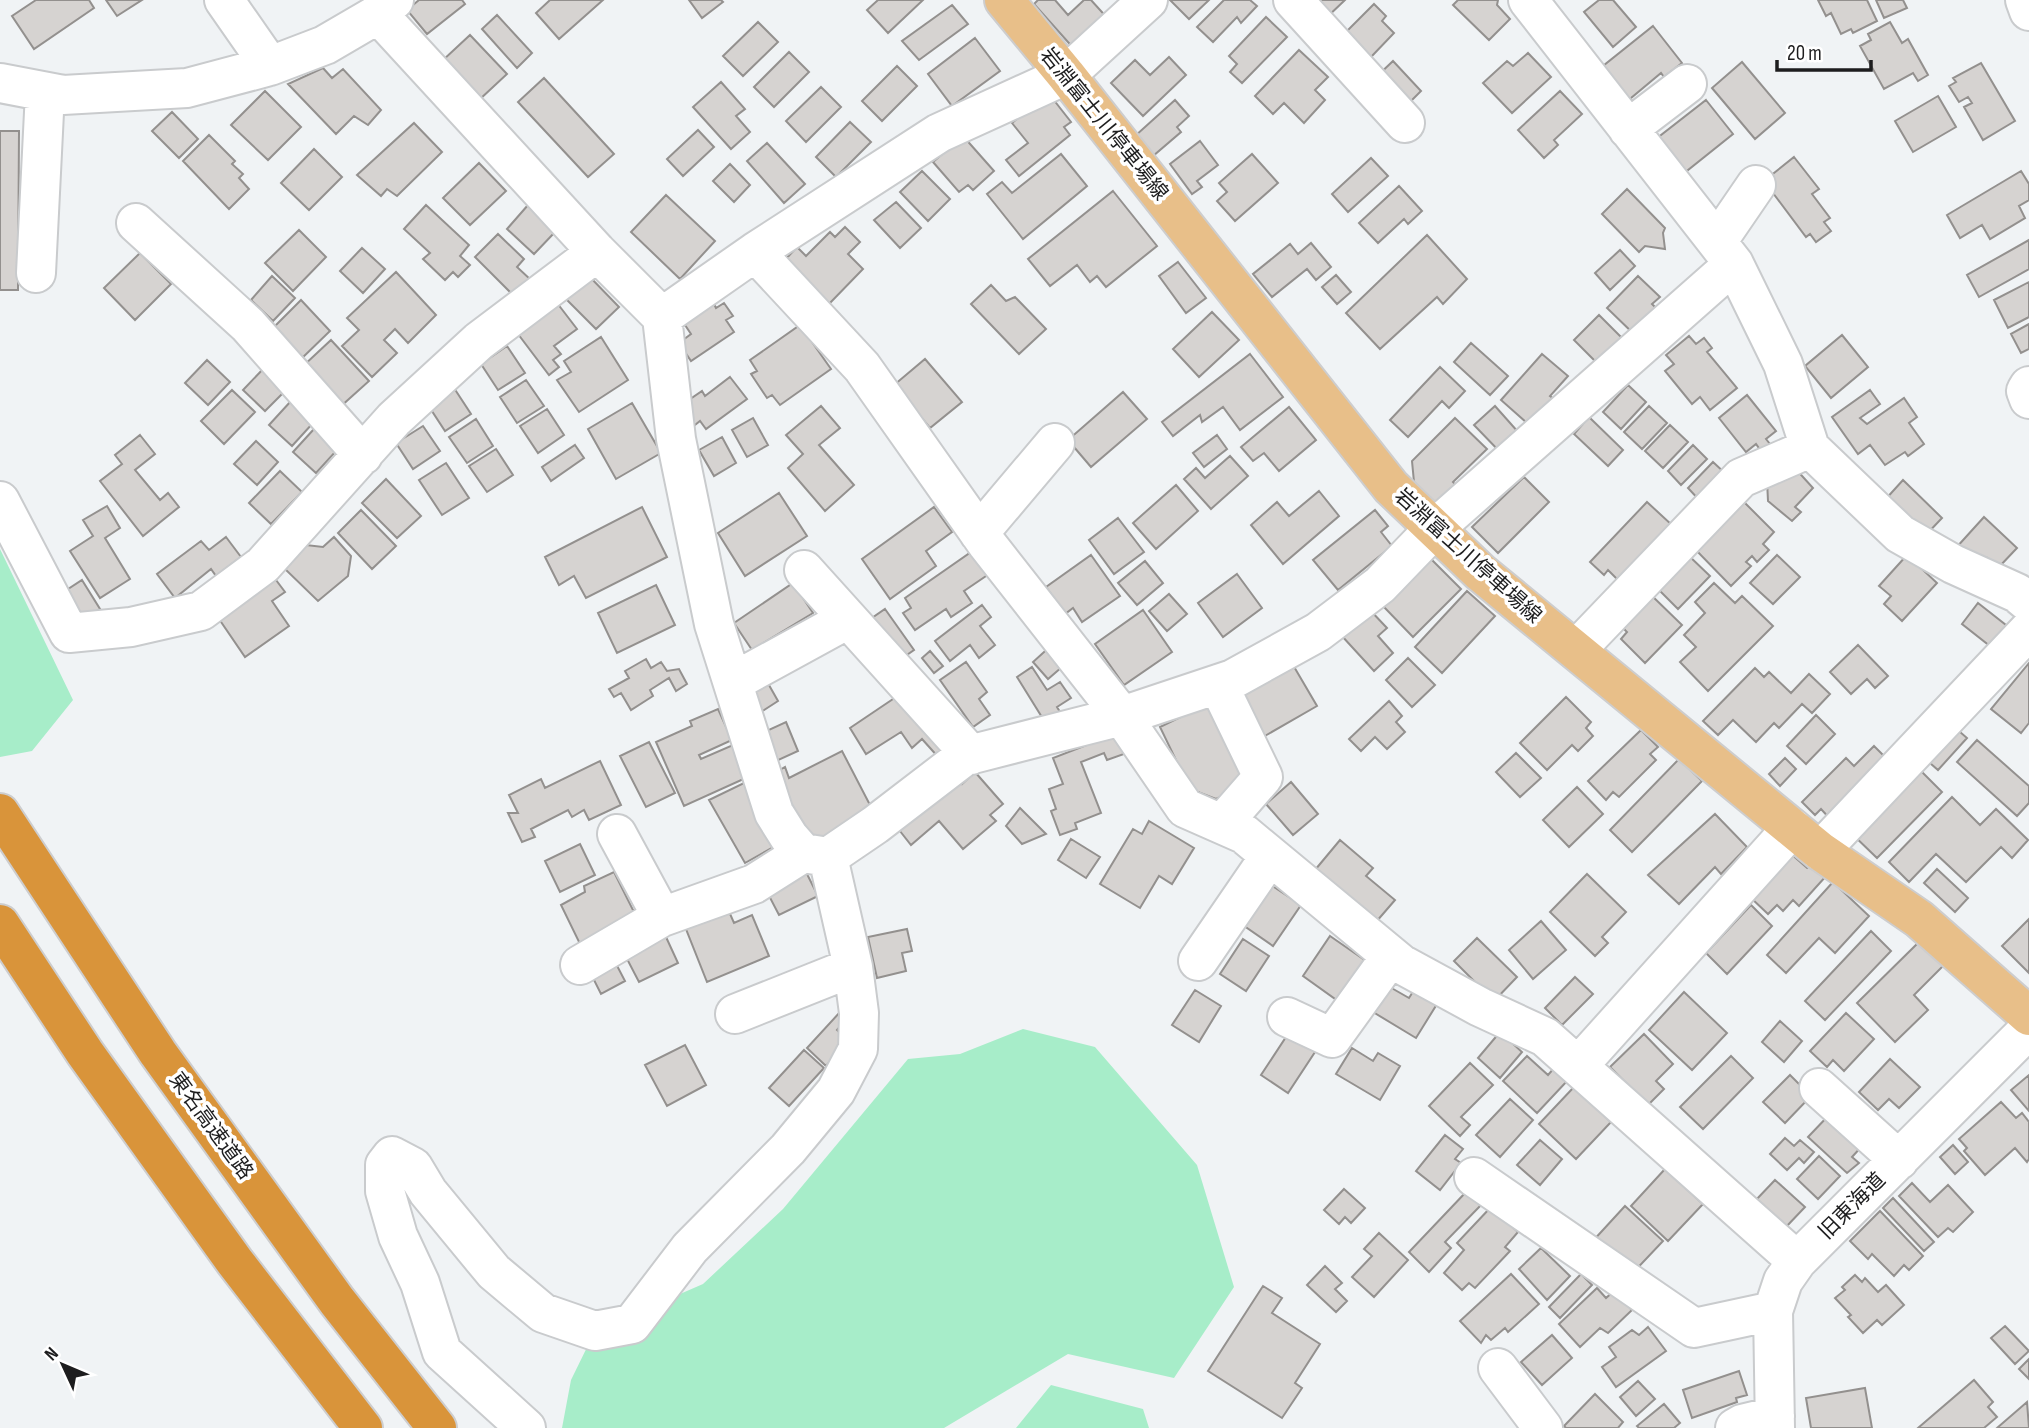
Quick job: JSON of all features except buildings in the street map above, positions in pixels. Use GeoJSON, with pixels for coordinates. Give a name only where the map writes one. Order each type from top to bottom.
{"type":"FeatureCollection","features":[{"type":"Feature","properties":{"kind":"highway","name":"東名高速道路"},"geometry":{"type":"LineString","coordinates":[[0,813],[158,1053],[337,1301],[437,1428]]}},
{"type":"Feature","properties":{"kind":"highway"},"geometry":{"type":"LineString","coordinates":[[0,924],[85,1053],[228,1251],[363,1428]]}},
{"type":"Feature","properties":{"kind":"main road","name":"岩淵富士川停車場線"},"geometry":{"type":"LineString","coordinates":[[1004,0],[1391,487],[1480,572],[1806,839],[1919,919],[2029,1016]]}},
{"type":"Feature","properties":{"kind":"street"},"geometry":{"type":"LineString","coordinates":[[224,0],[270,66]]}},
{"type":"Feature","properties":{"kind":"street"},"geometry":{"type":"LineString","coordinates":[[662,317],[755,252],[939,133],[1066,75],[1148,0]]}},
{"type":"Feature","properties":{"kind":"street"},"geometry":{"type":"LineString","coordinates":[[1293,0],[1405,123]]}},
{"type":"Feature","properties":{"kind":"street"},"geometry":{"type":"LineString","coordinates":[[1528,0],[1725,253],[1783,364],[1810,448],[1900,534],[1953,564],[2017,593],[2029,603]]}},
{"type":"Feature","properties":{"kind":"street"},"geometry":{"type":"LineString","coordinates":[[2025,0],[2029,11]]}},
{"type":"Feature","properties":{"kind":"street"},"geometry":{"type":"LineString","coordinates":[[0,83],[63,95],[187,88],[270,66],[325,45],[386,7],[597,252],[662,317],[676,439],[714,624],[774,813],[789,837],[815,855],[853,967],[859,1013],[858,1049],[836,1091],[788,1149],[690,1248],[632,1324],[596,1331],[542,1313],[494,1272],[428,1192],[413,1167],[392,1156],[385,1165],[384,1191],[398,1236],[421,1283],[442,1352],[526,1428]]}},
{"type":"Feature","properties":{"kind":"street"},"geometry":{"type":"LineString","coordinates":[[1629,129],[1687,83]]}},
{"type":"Feature","properties":{"kind":"street"},"geometry":{"type":"LineString","coordinates":[[36,273],[46,92]]}},
{"type":"Feature","properties":{"kind":"street"},"geometry":{"type":"LineString","coordinates":[[580,965],[662,917],[754,884],[875,825],[965,756],[1122,716],[1219,684],[1318,632],[1381,585],[1434,529],[1725,253],[1756,185]]}},
{"type":"Feature","properties":{"kind":"street"},"geometry":{"type":"LineString","coordinates":[[136,223],[248,325],[363,455]]}},
{"type":"Feature","properties":{"kind":"street"},"geometry":{"type":"LineString","coordinates":[[0,501],[69,634],[131,627],[201,611],[262,565],[394,419],[479,341],[597,252]]}},
{"type":"Feature","properties":{"kind":"street"},"geometry":{"type":"LineString","coordinates":[[755,252],[862,367],[979,533],[1122,716],[1185,808],[1244,834],[1401,964],[1480,1007],[1545,1037],[1797,1261]]}},
{"type":"Feature","properties":{"kind":"street"},"geometry":{"type":"LineString","coordinates":[[2029,386],[2026,391],[2029,398]]}},
{"type":"Feature","properties":{"kind":"street"},"geometry":{"type":"LineString","coordinates":[[979,533],[1055,443]]}},
{"type":"Feature","properties":{"kind":"street"},"geometry":{"type":"LineString","coordinates":[[1576,650],[1741,478],[1810,448]]}},
{"type":"Feature","properties":{"kind":"street"},"geometry":{"type":"LineString","coordinates":[[804,570],[971,755]]}},
{"type":"Feature","properties":{"kind":"street"},"geometry":{"type":"LineString","coordinates":[[733,682],[848,619]]}},
{"type":"Feature","properties":{"kind":"street"},"geometry":{"type":"LineString","coordinates":[[1578,1066],[1806,839],[2029,630]]}},
{"type":"Feature","properties":{"kind":"street"},"geometry":{"type":"LineString","coordinates":[[1219,684],[1263,777],[1222,824]]}},
{"type":"Feature","properties":{"kind":"street"},"geometry":{"type":"LineString","coordinates":[[617,834],[662,917]]}},
{"type":"Feature","properties":{"kind":"street"},"geometry":{"type":"LineString","coordinates":[[1198,961],[1270,856]]}},
{"type":"Feature","properties":{"kind":"street"},"geometry":{"type":"LineString","coordinates":[[1287,1017],[1332,1038],[1391,956]]}},
{"type":"Feature","properties":{"kind":"street"},"geometry":{"type":"LineString","coordinates":[[735,1014],[853,967]]}},
{"type":"Feature","properties":{"kind":"street","name":"旧東海道"},"geometry":{"type":"LineString","coordinates":[[1775,1422],[1773,1311],[1783,1281],[1797,1261],[2029,1029]]}},
{"type":"Feature","properties":{"kind":"street"},"geometry":{"type":"LineString","coordinates":[[1819,1088],[1899,1160]]}},
{"type":"Feature","properties":{"kind":"street"},"geometry":{"type":"LineString","coordinates":[[1474,1177],[1694,1328],[1773,1311]]}},
{"type":"Feature","properties":{"kind":"street"},"geometry":{"type":"LineString","coordinates":[[1498,1368],[1543,1428]]}},
{"type":"Feature","properties":{"kind":"street"},"geometry":{"type":"LineString","coordinates":[[1735,1428],[1742,1424],[1775,1422]]}},
{"type":"Feature","properties":{"kind":"green space"},"geometry":{"type":"Polygon","coordinates":[[[0,549],[73,700],[32,751],[0,757],[0,549]]]}},
{"type":"Feature","properties":{"kind":"green space"},"geometry":{"type":"Polygon","coordinates":[[[1023,1029],[1095,1047],[1197,1165],[1234,1287],[1174,1378],[1068,1354],[944,1428],[562,1428],[571,1380],[595,1331],[703,1284],[783,1209],[908,1059],[960,1054],[1023,1029]]]}},
{"type":"Feature","properties":{"kind":"green space"},"geometry":{"type":"Polygon","coordinates":[[[1051,1385],[1143,1409],[1149,1428],[1016,1428],[1051,1385]]]}}]}
